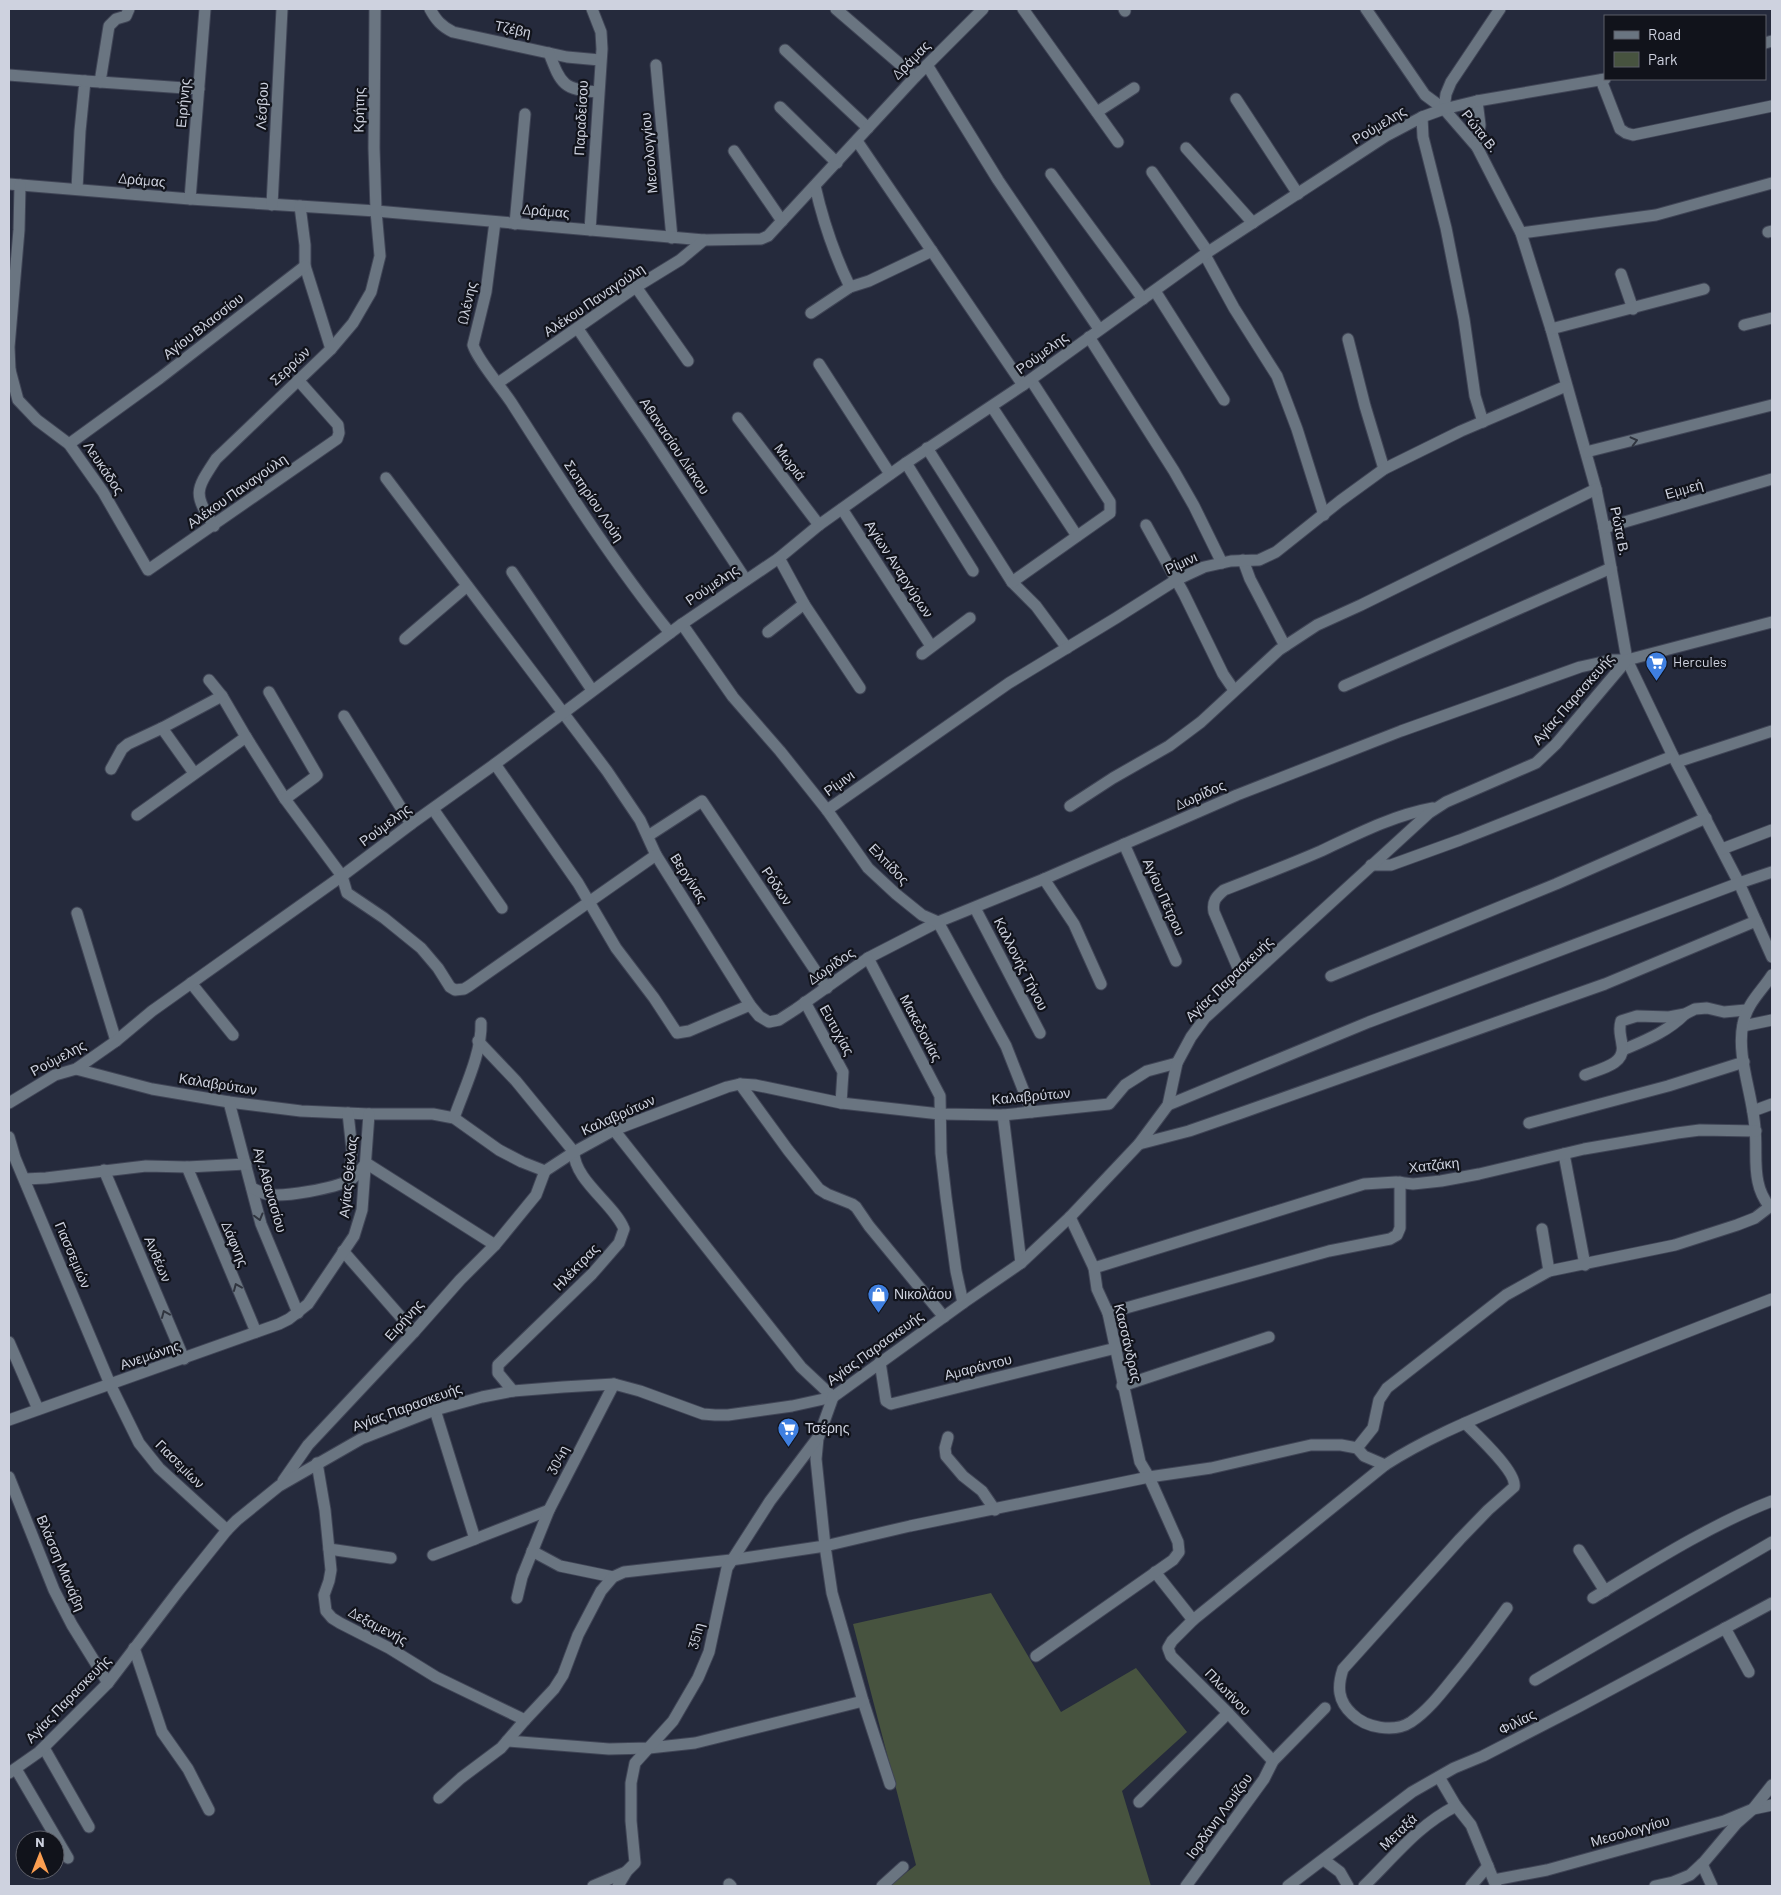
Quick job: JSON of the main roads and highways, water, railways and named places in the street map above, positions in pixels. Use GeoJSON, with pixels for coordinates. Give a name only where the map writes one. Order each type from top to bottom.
{"type":"FeatureCollection","features":[{"type":"Feature","properties":{"kind":"place","name":"Hercules"},"geometry":{"type":"Point","coordinates":[1657,681]}},
{"type":"Feature","properties":{"kind":"place","name":"Νικολάου"},"geometry":{"type":"Point","coordinates":[878,1313]}},
{"type":"Feature","properties":{"kind":"place","name":"Τσέρης"},"geometry":{"type":"Point","coordinates":[789,1447]}}]}
